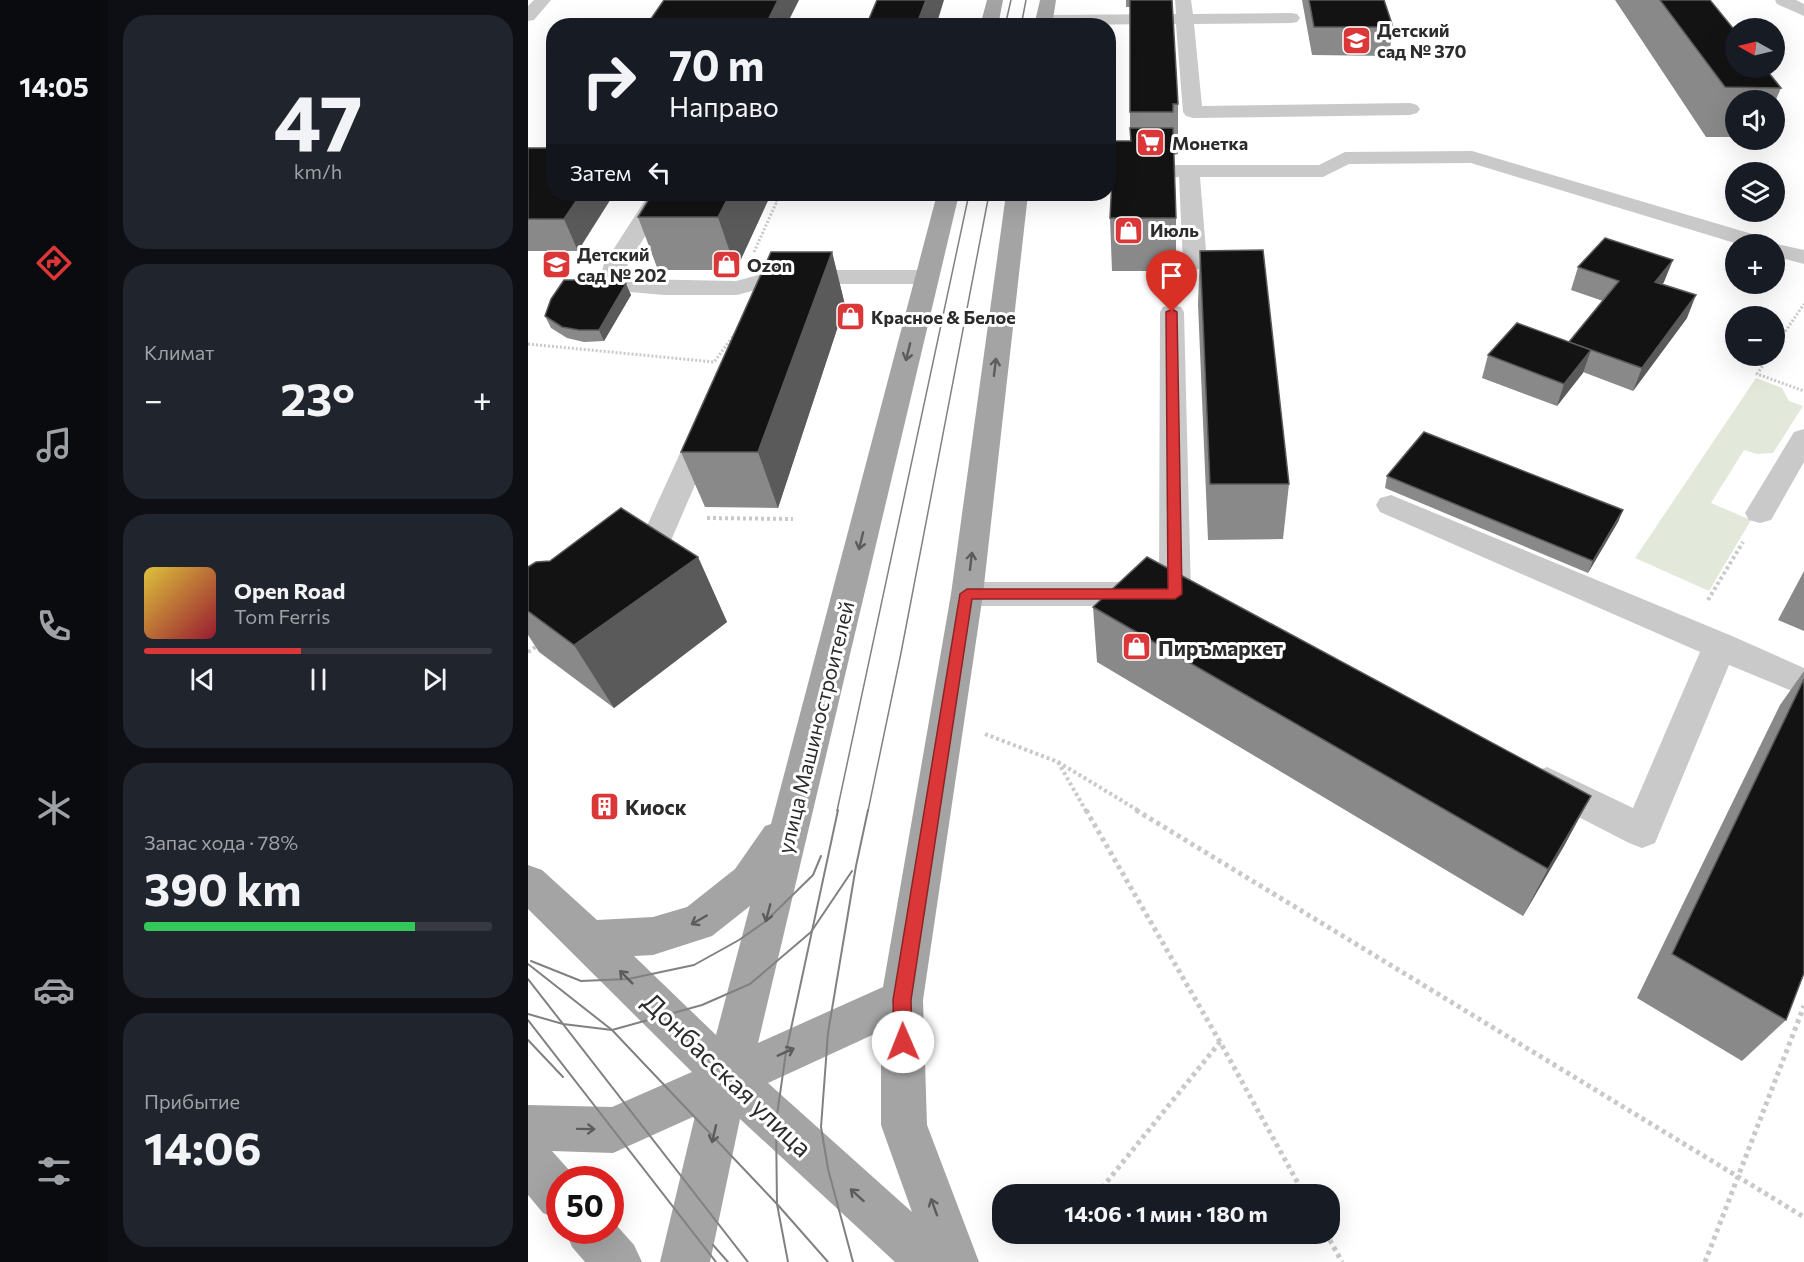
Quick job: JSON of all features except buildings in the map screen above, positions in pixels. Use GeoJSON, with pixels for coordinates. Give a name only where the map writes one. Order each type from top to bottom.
{"type":"FeatureCollection","features":[{"type":"Feature","properties":{"kind":"main road"},"geometry":{"type":"LineString","coordinates":[[991,18],[995,0]]}},
{"type":"Feature","properties":{"kind":"main road"},"geometry":{"type":"LineString","coordinates":[[1045,18],[1048,0]]}},
{"type":"Feature","properties":{"kind":"main road","name":"улица Машиностроителей"},"geometry":{"type":"LineString","coordinates":[[685,1262],[728,1077],[946,201]]}},
{"type":"Feature","properties":{"kind":"main road"},"geometry":{"type":"LineString","coordinates":[[954,1262],[904,1125],[902,1000],[967,594],[1016,201]]}},
{"type":"Feature","properties":{"kind":"main road"},"geometry":{"type":"LineString","coordinates":[[589,939],[653,936],[698,923],[748,882],[793,816]]}},
{"type":"Feature","properties":{"kind":"main road","name":"Донбасская улица"},"geometry":{"type":"LineString","coordinates":[[528,883],[589,939],[728,1077],[931,1262]]}},
{"type":"Feature","properties":{"kind":"main road"},"geometry":{"type":"LineString","coordinates":[[528,1128],[613,1130],[902,1000]]}},
{"type":"Feature","properties":{"kind":"main road"},"geometry":{"type":"LineString","coordinates":[[528,1160],[546,1180]]}},
{"type":"Feature","properties":{"kind":"main road"},"geometry":{"type":"LineString","coordinates":[[601,1244],[617,1262]]}},
{"type":"Feature","properties":{"kind":"street"},"geometry":{"type":"LineString","coordinates":[[528,16],[543,0]]}},
{"type":"Feature","properties":{"kind":"street"},"geometry":{"type":"LineString","coordinates":[[1782,0],[1804,11]]}},
{"type":"Feature","properties":{"kind":"street"},"geometry":{"type":"LineString","coordinates":[[1184,9],[1193,112],[1410,109]]}},
{"type":"Feature","properties":{"kind":"street"},"geometry":{"type":"LineString","coordinates":[[1094,18],[1184,9],[1290,18]]}},
{"type":"Feature","properties":{"kind":"street"},"geometry":{"type":"LineString","coordinates":[[1116,171],[1323,171],[1345,158],[1472,157],[1728,234]]}},
{"type":"Feature","properties":{"kind":"street"},"geometry":{"type":"LineString","coordinates":[[1189,171],[1195,263]]}},
{"type":"Feature","properties":{"kind":"street"},"geometry":{"type":"LineString","coordinates":[[656,201],[616,264],[613,275],[628,286],[737,288],[777,277],[927,276]]}},
{"type":"Feature","properties":{"kind":"street"},"geometry":{"type":"LineString","coordinates":[[1785,252],[1804,257]]}},
{"type":"Feature","properties":{"kind":"street"},"geometry":{"type":"LineString","coordinates":[[758,307],[764,291],[777,277]]}},
{"type":"Feature","properties":{"kind":"street"},"geometry":{"type":"LineString","coordinates":[[1172,312],[1175,594]]}},
{"type":"Feature","properties":{"kind":"street"},"geometry":{"type":"LineString","coordinates":[[611,587],[647,560],[717,402]]}},
{"type":"Feature","properties":{"kind":"street"},"geometry":{"type":"LineString","coordinates":[[1760,513],[1804,438]]}},
{"type":"Feature","properties":{"kind":"street"},"geometry":{"type":"LineString","coordinates":[[1391,505],[1804,683]]}},
{"type":"Feature","properties":{"kind":"street"},"geometry":{"type":"LineString","coordinates":[[967,594],[1175,594],[1207,610]]}},
{"type":"Feature","properties":{"kind":"street"},"geometry":{"type":"LineString","coordinates":[[1515,766],[1642,831],[1720,645]]}},
{"type":"Feature","properties":{"kind":"path"},"geometry":{"type":"LineString","coordinates":[[737,288],[777,201]]}},
{"type":"Feature","properties":{"kind":"path"},"geometry":{"type":"LineString","coordinates":[[1785,332],[1804,304]]}},
{"type":"Feature","properties":{"kind":"path"},"geometry":{"type":"LineString","coordinates":[[528,344],[714,362],[753,307],[758,307]]}},
{"type":"Feature","properties":{"kind":"path"},"geometry":{"type":"LineString","coordinates":[[1762,366],[1757,374],[1804,392]]}},
{"type":"Feature","properties":{"kind":"path"},"geometry":{"type":"LineString","coordinates":[[1703,609],[1760,513]]}},
{"type":"Feature","properties":{"kind":"path"},"geometry":{"type":"LineString","coordinates":[[667,517],[793,519]]}},
{"type":"Feature","properties":{"kind":"path"},"geometry":{"type":"LineString","coordinates":[[528,652],[543,642]]}},
{"type":"Feature","properties":{"kind":"path"},"geometry":{"type":"LineString","coordinates":[[983,733],[1058,762],[1804,1216]]}},
{"type":"Feature","properties":{"kind":"path"},"geometry":{"type":"LineString","coordinates":[[1058,762],[1220,1042],[1298,1184]]}},
{"type":"Feature","properties":{"kind":"path"},"geometry":{"type":"LineString","coordinates":[[1705,1262],[1804,1006]]}},
{"type":"Feature","properties":{"kind":"path"},"geometry":{"type":"LineString","coordinates":[[1105,1184],[1220,1042]]}},
{"type":"Feature","properties":{"kind":"path"},"geometry":{"type":"LineString","coordinates":[[1332,1244],[1342,1262]]}},
{"type":"Feature","properties":{"kind":"green space"},"geometry":{"type":"Polygon","coordinates":[[[1756,378],[1782,388],[1789,401],[1803,406],[1773,453],[1757,454],[1744,450],[1711,503],[1751,520],[1709,591],[1635,558],[1756,378]]]}},
{"type":"Feature","properties":{"kind":"tram line"},"geometry":{"type":"LineString","coordinates":[[1007,18],[1011,0]]}},
{"type":"Feature","properties":{"kind":"tram line"},"geometry":{"type":"LineString","coordinates":[[1023,18],[1026,0]]}},
{"type":"Feature","properties":{"kind":"tram line"},"geometry":{"type":"LineString","coordinates":[[837,811],[968,201]]}},
{"type":"Feature","properties":{"kind":"tram line"},"geometry":{"type":"LineString","coordinates":[[868,811],[901,653],[988,201]]}},
{"type":"Feature","properties":{"kind":"tram line"},"geometry":{"type":"LineString","coordinates":[[812,930],[838,810]]}},
{"type":"Feature","properties":{"kind":"tram line"},"geometry":{"type":"LineString","coordinates":[[853,1262],[828,1169],[821,1127],[828,1033],[856,866],[868,810]]}},
{"type":"Feature","properties":{"kind":"tram line"},"geometry":{"type":"LineString","coordinates":[[531,961],[581,981],[628,979],[694,965],[739,940],[766,921],[813,875],[821,856]]}},
{"type":"Feature","properties":{"kind":"tram line"},"geometry":{"type":"LineString","coordinates":[[812,930],[852,871]]}},
{"type":"Feature","properties":{"kind":"tram line"},"geometry":{"type":"LineString","coordinates":[[612,1030],[702,1005],[750,984],[812,930]]}},
{"type":"Feature","properties":{"kind":"tram line"},"geometry":{"type":"LineString","coordinates":[[777,1204],[776,1122],[786,1052],[812,930]]}},
{"type":"Feature","properties":{"kind":"tram line"},"geometry":{"type":"LineString","coordinates":[[528,964],[612,1030]]}},
{"type":"Feature","properties":{"kind":"tram line"},"geometry":{"type":"LineString","coordinates":[[528,979],[563,1024]]}},
{"type":"Feature","properties":{"kind":"tram line"},"geometry":{"type":"LineString","coordinates":[[528,1014],[563,1024]]}},
{"type":"Feature","properties":{"kind":"tram line"},"geometry":{"type":"LineString","coordinates":[[528,1020],[716,1262]]}},
{"type":"Feature","properties":{"kind":"tram line"},"geometry":{"type":"LineString","coordinates":[[563,1024],[612,1030]]}},
{"type":"Feature","properties":{"kind":"tram line"},"geometry":{"type":"LineString","coordinates":[[563,1024],[748,1262]]}},
{"type":"Feature","properties":{"kind":"tram line"},"geometry":{"type":"LineString","coordinates":[[612,1030],[777,1204]]}},
{"type":"Feature","properties":{"kind":"tram line"},"geometry":{"type":"LineString","coordinates":[[528,1040],[563,1077]]}},
{"type":"Feature","properties":{"kind":"tram line"},"geometry":{"type":"LineString","coordinates":[[777,1204],[828,1262]]}},
{"type":"Feature","properties":{"kind":"tram line"},"geometry":{"type":"LineString","coordinates":[[777,1204],[788,1262]]}},
{"type":"Feature","properties":{"kind":"tram line"},"geometry":{"type":"LineString","coordinates":[[713,1245],[728,1262]]}},
{"type":"Feature","properties":{"kind":"place","name":"Детский сад № 370"},"geometry":{"type":"Point","coordinates":[1356,40]}},
{"type":"Feature","properties":{"kind":"place","name":"Монетка"},"geometry":{"type":"Point","coordinates":[1151,143]}},
{"type":"Feature","properties":{"kind":"place","name":"Июль"},"geometry":{"type":"Point","coordinates":[1129,230]}},
{"type":"Feature","properties":{"kind":"place","name":"Детский сад № 202"},"geometry":{"type":"Point","coordinates":[556,264]}},
{"type":"Feature","properties":{"kind":"place","name":"Ozon"},"geometry":{"type":"Point","coordinates":[726,265]}},
{"type":"Feature","properties":{"kind":"place","name":"Красное & Белое"},"geometry":{"type":"Point","coordinates":[850,317]}},
{"type":"Feature","properties":{"kind":"place","name":"Пиръмаркет"},"geometry":{"type":"Point","coordinates":[1137,647]}},
{"type":"Feature","properties":{"kind":"place","name":"Киоск"},"geometry":{"type":"Point","coordinates":[604,806]}},
{"type":"Feature","properties":{"kind":"route"},"geometry":{"type":"LineString","coordinates":[[903,1042],[902,1000],[967,594],[1175,594],[1172,312]]}}]}
